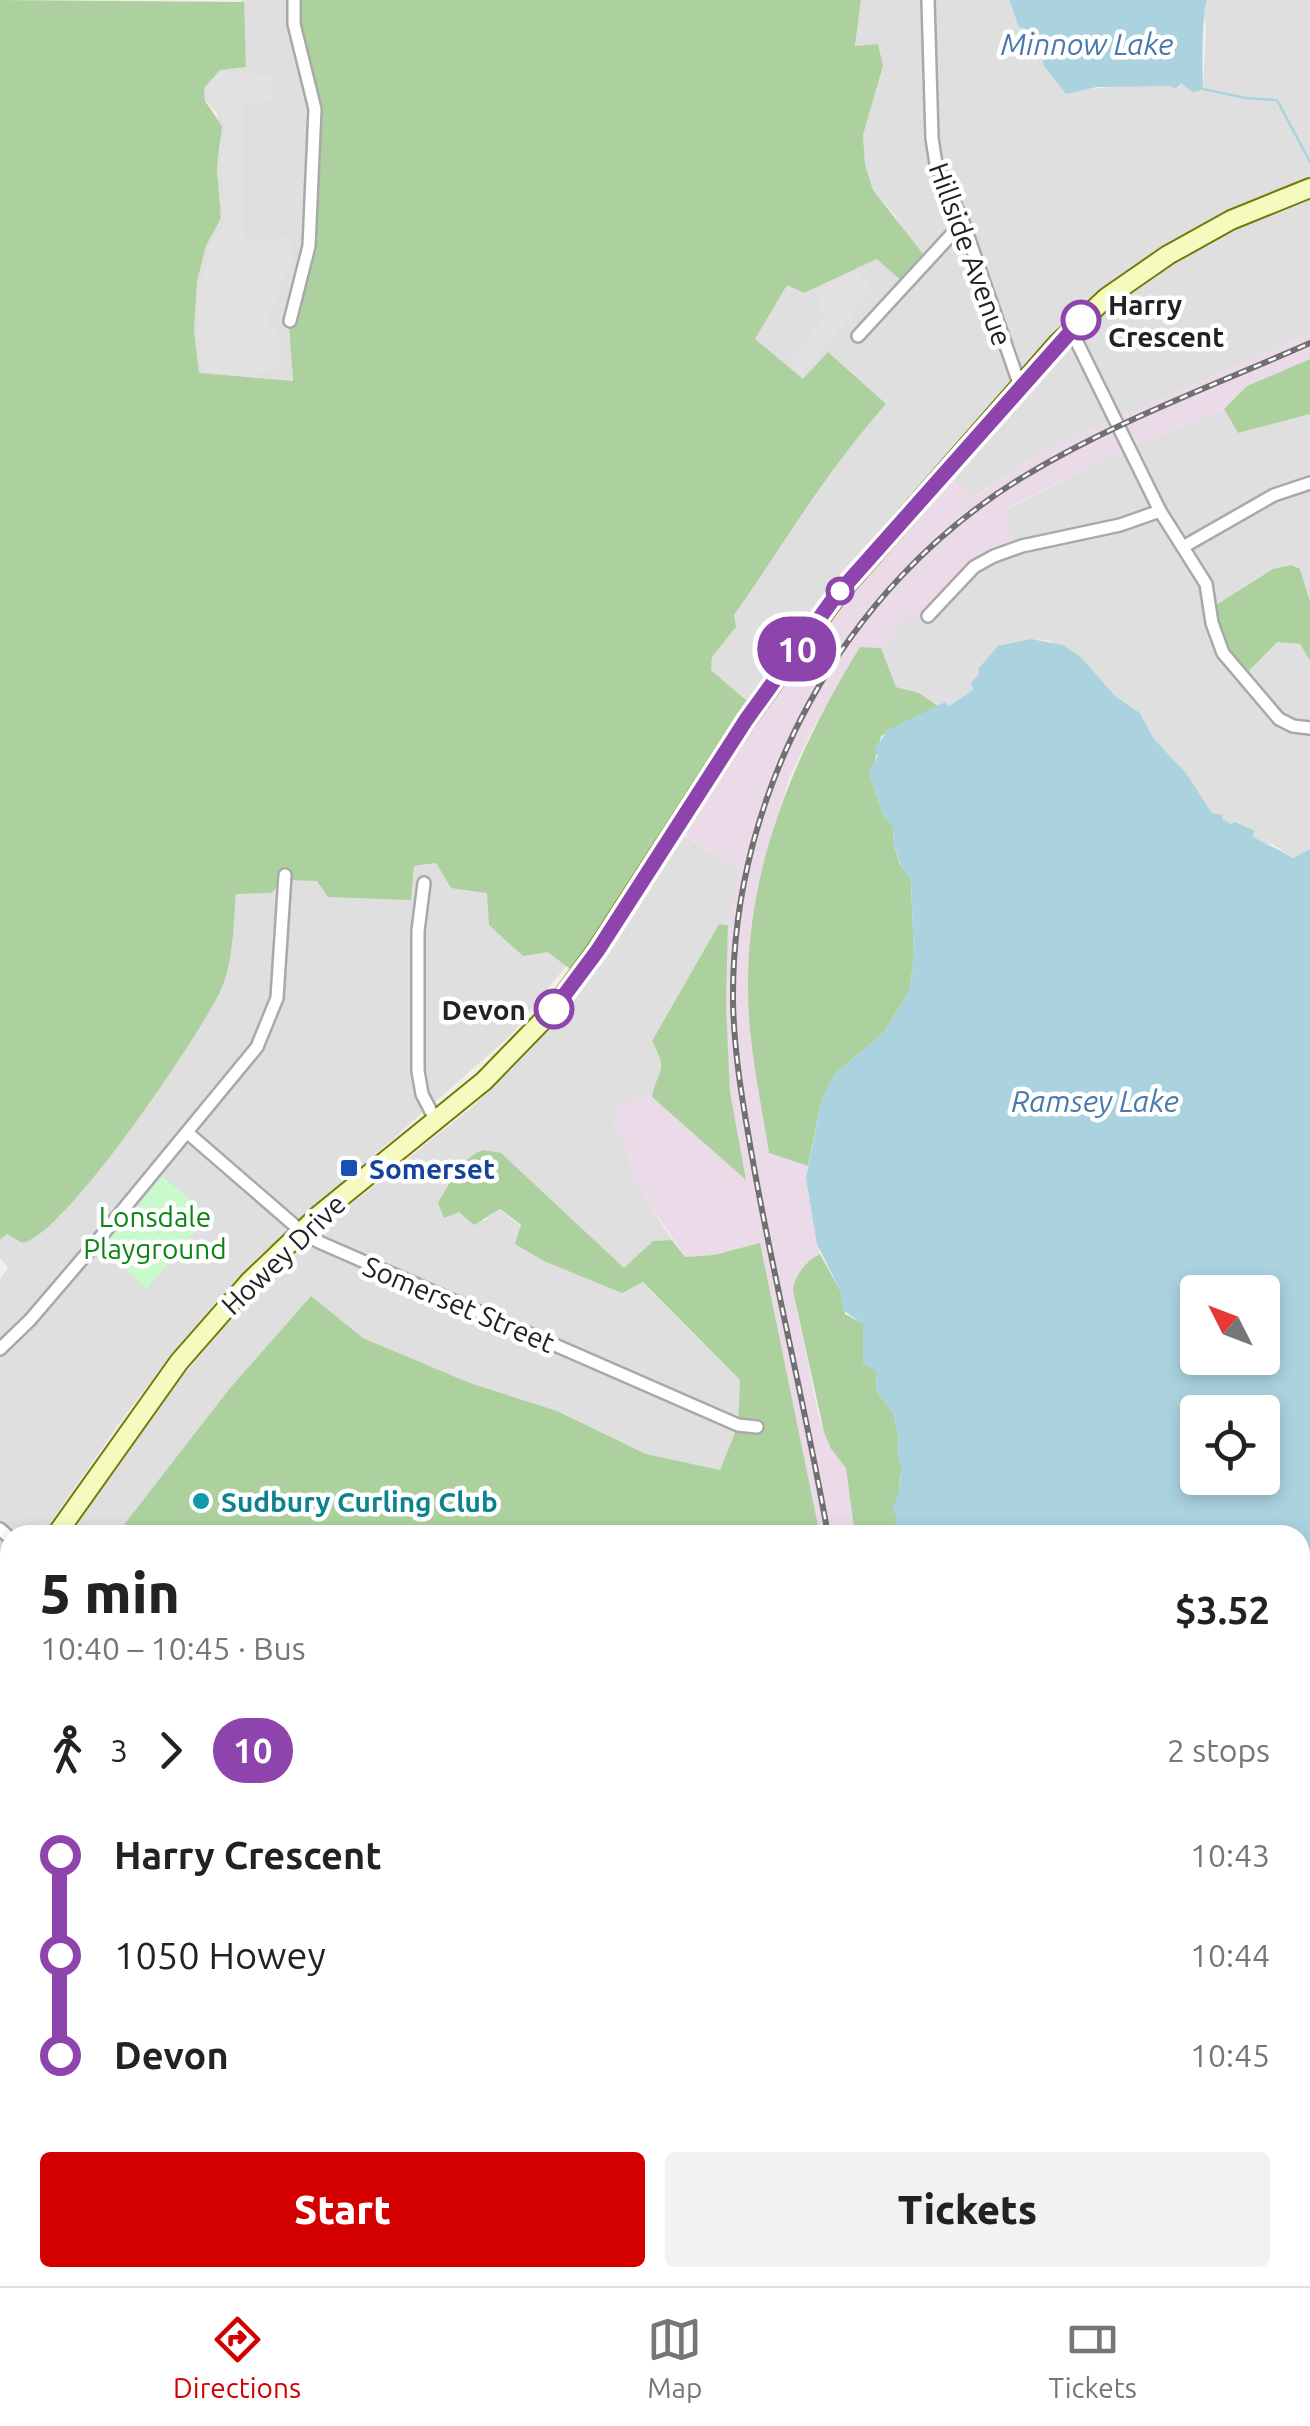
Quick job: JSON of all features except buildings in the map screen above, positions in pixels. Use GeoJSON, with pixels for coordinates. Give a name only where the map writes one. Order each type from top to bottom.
{"type":"FeatureCollection","features":[{"type":"Feature","properties":{"kind":"main road","name":"Howey Drive"},"geometry":{"type":"LineString","coordinates":[[63,1525],[196,1341],[301,1231],[502,1064],[573,985],[746,720],[815,624],[857,570],[1071,330],[1126,284],[1188,243],[1254,209],[1310,188]]}},
{"type":"Feature","properties":{"kind":"street"},"geometry":{"type":"LineString","coordinates":[[290,321],[309,246],[316,108],[294,24],[294,0]]}},
{"type":"Feature","properties":{"kind":"street","name":"Hillside Avenue"},"geometry":{"type":"LineString","coordinates":[[928,0],[936,164],[964,222],[1020,386]]}},
{"type":"Feature","properties":{"kind":"street"},"geometry":{"type":"LineString","coordinates":[[858,336],[964,222]]}},
{"type":"Feature","properties":{"kind":"street"},"geometry":{"type":"LineString","coordinates":[[1071,330],[1160,512],[1206,584],[1214,633],[1230,664],[1279,718],[1293,726],[1310,728]]}},
{"type":"Feature","properties":{"kind":"street"},"geometry":{"type":"LineString","coordinates":[[1183,547],[1274,495],[1310,484]]}},
{"type":"Feature","properties":{"kind":"street"},"geometry":{"type":"LineString","coordinates":[[928,616],[974,567],[994,556],[1022,546],[1120,526],[1160,512]]}},
{"type":"Feature","properties":{"kind":"street"},"geometry":{"type":"LineString","coordinates":[[0,1349],[30,1320],[189,1134],[257,1047],[270,1022],[281,970],[285,875]]}},
{"type":"Feature","properties":{"kind":"street"},"geometry":{"type":"LineString","coordinates":[[424,883],[418,931],[418,1071],[422,1094],[436,1120]]}},
{"type":"Feature","properties":{"kind":"street","name":"Somerset Street"},"geometry":{"type":"LineString","coordinates":[[189,1134],[301,1231],[332,1248],[738,1425],[757,1427]]}},
{"type":"Feature","properties":{"kind":"shaded area"},"geometry":{"type":"Polygon","coordinates":[[[242,0],[293,0],[315,108],[309,246],[292,364],[293,382],[198,373],[194,331],[197,282],[206,246],[221,218],[217,113],[205,100],[204,88],[220,69],[246,67],[242,0]]]}},
{"type":"Feature","properties":{"kind":"shaded area"},"geometry":{"type":"Polygon","coordinates":[[[861,0],[1009,0],[1014,15],[1036,32],[1035,43],[1041,52],[1082,89],[1181,83],[1193,93],[1203,89],[1203,10],[1207,0],[1310,0],[1310,333],[1047,449],[972,498],[944,473],[754,707],[711,670],[712,657],[736,627],[733,615],[855,439],[828,352],[803,380],[755,339],[787,284],[804,293],[877,259],[908,237],[873,190],[865,164],[863,135],[883,66],[855,47],[861,0]]]}},
{"type":"Feature","properties":{"kind":"shaded area"},"geometry":{"type":"Polygon","coordinates":[[[224,71],[273,75],[274,102],[242,103],[242,239],[290,238],[291,261],[266,323],[278,333],[281,368],[258,372],[256,378],[201,371],[198,296],[211,244],[224,223],[221,159],[226,133],[221,114],[207,99],[207,89],[215,76],[224,71]]]}},
{"type":"Feature","properties":{"kind":"shaded area"},"geometry":{"type":"Polygon","coordinates":[[[855,272],[873,290],[801,375],[788,363],[826,316],[817,306],[816,291],[855,272]]]}},
{"type":"Feature","properties":{"kind":"shaded area"},"geometry":{"type":"Polygon","coordinates":[[[1310,333],[1310,359],[1247,386],[1224,409],[1101,460],[1005,510],[1014,548],[994,555],[927,616],[905,620],[881,648],[860,647],[789,779],[753,917],[749,1016],[769,1153],[808,1166],[806,1178],[820,1254],[806,1264],[793,1291],[819,1418],[831,1449],[846,1468],[854,1525],[818,1525],[760,1244],[685,1257],[634,1180],[625,1144],[613,1122],[617,1109],[634,1097],[652,1097],[745,1179],[730,1092],[726,1005],[728,925],[740,870],[675,829],[760,698],[944,472],[973,498],[1047,449],[1310,333]]]}},
{"type":"Feature","properties":{"kind":"shaded area"},"geometry":{"type":"Polygon","coordinates":[[[1224,409],[1238,433],[1310,414],[1310,602],[1300,569],[1242,677],[1277,642],[1300,644],[1310,661],[1310,849],[1294,858],[1212,813],[1186,773],[1154,739],[1140,713],[1115,696],[1082,658],[1048,640],[1031,639],[971,682],[973,690],[949,706],[938,706],[919,693],[896,687],[881,648],[905,619],[960,579],[1013,548],[1005,511],[1101,460],[1224,409]]]}},
{"type":"Feature","properties":{"kind":"shaded area"},"geometry":{"type":"Polygon","coordinates":[[[683,835],[741,870],[728,925],[719,924],[652,1041],[661,1057],[662,1075],[652,1097],[634,1097],[613,1122],[625,1144],[634,1180],[672,1240],[653,1241],[624,1269],[574,1224],[457,1169],[453,1179],[459,1212],[484,1221],[499,1209],[584,1277],[622,1293],[642,1282],[740,1380],[738,1425],[720,1470],[646,1454],[557,1411],[470,1383],[363,1338],[311,1296],[230,1388],[124,1525],[77,1525],[176,1384],[249,1298],[326,1224],[475,1105],[553,1027],[619,936],[683,835]]]}},
{"type":"Feature","properties":{"kind":"shaded area"},"geometry":{"type":"Polygon","coordinates":[[[436,863],[487,892],[566,966],[510,1036],[257,1258],[213,1305],[123,1418],[49,1525],[0,1525],[0,1280],[8,1267],[0,1258],[0,1240],[7,1234],[22,1243],[59,1217],[168,1075],[219,994],[228,969],[236,894],[272,893],[283,880],[317,881],[410,900],[414,866],[436,863]]]}},
{"type":"Feature","properties":{"kind":"green space"},"geometry":{"type":"Polygon","coordinates":[[[0,0],[244,2],[246,67],[220,70],[204,88],[205,101],[222,126],[217,169],[221,218],[206,246],[197,282],[194,331],[199,373],[293,381],[289,323],[303,279],[315,109],[293,0],[861,0],[855,46],[878,44],[883,66],[863,135],[865,164],[873,190],[927,259],[905,284],[877,259],[804,293],[787,285],[755,339],[803,379],[828,352],[886,404],[826,481],[734,615],[736,627],[712,657],[711,670],[754,707],[579,976],[548,952],[523,956],[489,925],[487,893],[451,888],[436,863],[414,866],[411,900],[328,897],[317,881],[283,880],[272,893],[236,894],[228,969],[207,1015],[98,1172],[42,1232],[22,1243],[7,1234],[0,1240],[0,0]]]}},
{"type":"Feature","properties":{"kind":"green space"},"geometry":{"type":"Polygon","coordinates":[[[1310,359],[1310,414],[1238,433],[1224,409],[1247,386],[1310,359]]]}},
{"type":"Feature","properties":{"kind":"green space"},"geometry":{"type":"Polygon","coordinates":[[[1291,565],[1300,569],[1310,602],[1310,661],[1300,644],[1277,642],[1243,677],[1231,663],[1213,607],[1273,569],[1291,565]]]}},
{"type":"Feature","properties":{"kind":"green space"},"geometry":{"type":"Polygon","coordinates":[[[860,647],[881,648],[896,687],[919,693],[938,706],[881,736],[870,777],[884,816],[894,827],[893,843],[900,864],[911,880],[914,958],[909,993],[883,1033],[834,1075],[822,1099],[808,1166],[769,1153],[749,1016],[748,966],[762,870],[775,823],[812,733],[860,647]]]}},
{"type":"Feature","properties":{"kind":"green space"},"geometry":{"type":"Polygon","coordinates":[[[719,924],[728,925],[730,1092],[746,1180],[652,1097],[661,1065],[652,1041],[719,924]]]}},
{"type":"Feature","properties":{"kind":"green space"},"geometry":{"type":"Polygon","coordinates":[[[483,1150],[501,1153],[624,1268],[653,1241],[672,1240],[685,1257],[714,1255],[760,1243],[818,1525],[124,1525],[230,1388],[311,1296],[363,1338],[470,1383],[557,1411],[646,1454],[720,1470],[738,1425],[740,1380],[643,1282],[622,1293],[544,1261],[515,1244],[521,1225],[500,1209],[474,1225],[459,1212],[444,1218],[438,1203],[462,1165],[483,1150]]]}},
{"type":"Feature","properties":{"kind":"green space","name":"Lonsdale Playground"},"geometry":{"type":"Polygon","coordinates":[[[162,1176],[208,1215],[147,1289],[102,1248],[162,1176]]]}},
{"type":"Feature","properties":{"kind":"green space"},"geometry":{"type":"Polygon","coordinates":[[[820,1254],[841,1292],[845,1314],[864,1324],[863,1364],[877,1370],[876,1390],[894,1415],[897,1453],[902,1461],[896,1525],[854,1525],[846,1468],[824,1432],[793,1291],[810,1260],[820,1254]]]}},
{"type":"Feature","properties":{"kind":"water","name":"Minnow Lake"},"geometry":{"type":"Polygon","coordinates":[[[1009,0],[1207,0],[1203,89],[1193,93],[1181,83],[1175,89],[1097,87],[1066,94],[1044,66],[1041,52],[1035,51],[1036,32],[1019,27],[1009,0]]]}},
{"type":"Feature","properties":{"kind":"water","name":"Ramsey Lake"},"geometry":{"type":"Polygon","coordinates":[[[1031,639],[1063,645],[1082,658],[1115,696],[1140,713],[1154,739],[1186,773],[1212,813],[1255,831],[1252,836],[1293,858],[1310,849],[1310,1525],[895,1525],[896,1513],[892,1511],[901,1474],[894,1415],[876,1390],[877,1371],[863,1364],[863,1324],[843,1310],[841,1292],[817,1244],[806,1178],[822,1099],[834,1075],[883,1033],[909,993],[914,958],[911,880],[893,843],[894,827],[884,816],[870,777],[869,771],[878,756],[874,749],[888,730],[945,702],[949,706],[973,690],[971,682],[979,675],[979,668],[998,646],[1031,639]]]}},
{"type":"Feature","properties":{"kind":"waterway"},"geometry":{"type":"LineString","coordinates":[[1203,89],[1277,100],[1310,162]]}},
{"type":"Feature","properties":{"kind":"railway"},"geometry":{"type":"LineString","coordinates":[[826,1525],[755,1173],[734,1023],[738,923],[752,846],[777,772],[810,702],[852,636],[902,575],[959,522],[1023,477],[1092,439],[1310,343]]}},
{"type":"Feature","properties":{"kind":"bus line","name":"10"},"geometry":{"type":"LineString","coordinates":[[554,1009],[598,950],[746,720],[834,598],[1081,320]]}},
{"type":"Feature","properties":{"kind":"place","name":"Harry Crescent"},"geometry":{"type":"Point","coordinates":[1081,320]}},
{"type":"Feature","properties":{"kind":"place","name":"Devon"},"geometry":{"type":"Point","coordinates":[554,1009]}},
{"type":"Feature","properties":{"kind":"place","name":"Somerset"},"geometry":{"type":"Point","coordinates":[349,1168]}},
{"type":"Feature","properties":{"kind":"place","name":"Sudbury Curling Club"},"geometry":{"type":"Point","coordinates":[201,1501]}}]}
